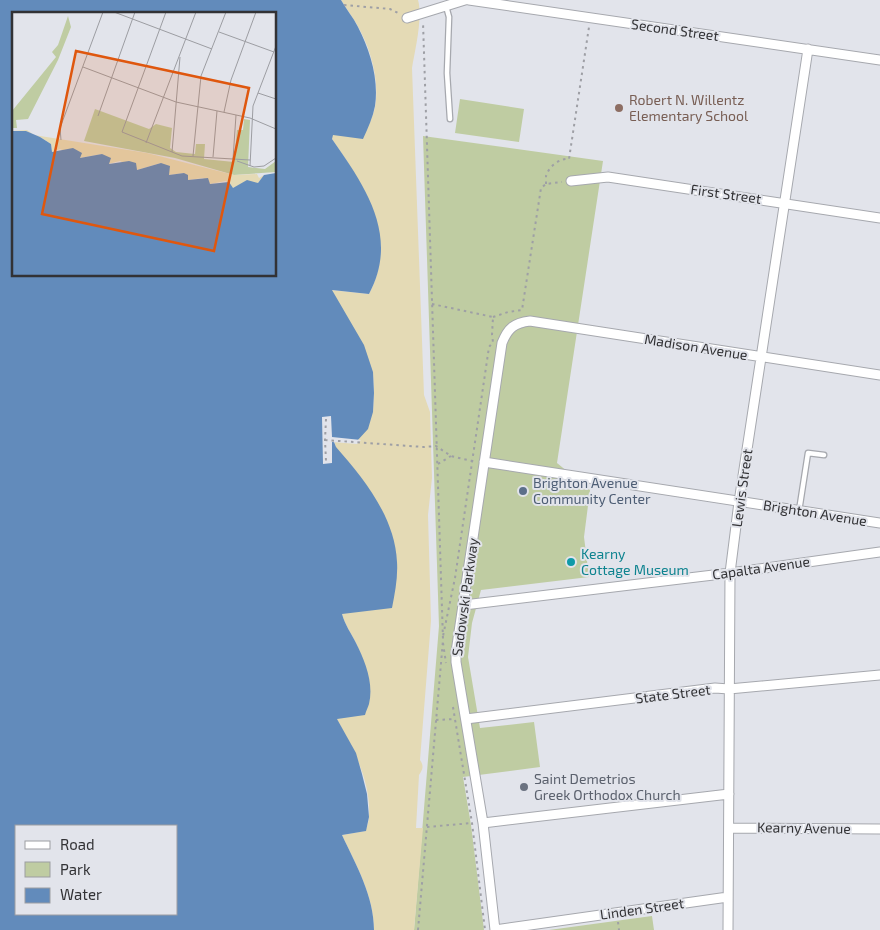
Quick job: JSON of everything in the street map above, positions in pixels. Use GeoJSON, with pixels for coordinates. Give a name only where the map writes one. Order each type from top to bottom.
{"type":"FeatureCollection","features":[{"type":"Feature","properties":{"kind":"street"},"geometry":{"type":"LineString","coordinates":[[407,18],[465,0]]}},
{"type":"Feature","properties":{"kind":"street","name":"Second Street"},"geometry":{"type":"LineString","coordinates":[[469,0],[880,60]]}},
{"type":"Feature","properties":{"kind":"street","name":"Lewis Street"},"geometry":{"type":"LineString","coordinates":[[728,930],[730,573],[739,502],[808,49]]}},
{"type":"Feature","properties":{"kind":"street","name":"First Street"},"geometry":{"type":"LineString","coordinates":[[571,181],[608,177],[880,218]]}},
{"type":"Feature","properties":{"kind":"street","name":"Madison Avenue"},"geometry":{"type":"LineString","coordinates":[[512,326],[530,321],[880,375]]}},
{"type":"Feature","properties":{"kind":"street","name":"Sadowski Parkway"},"geometry":{"type":"LineString","coordinates":[[495,930],[483,823],[456,662],[456,652],[502,343],[512,326]]}},
{"type":"Feature","properties":{"kind":"street","name":"Brighton Avenue"},"geometry":{"type":"LineString","coordinates":[[484,462],[880,523]]}},
{"type":"Feature","properties":{"kind":"street","name":"Capalta Avenue"},"geometry":{"type":"LineString","coordinates":[[464,604],[730,573],[880,552]]}},
{"type":"Feature","properties":{"kind":"street","name":"State Street"},"geometry":{"type":"LineString","coordinates":[[466,719],[715,688],[729,689],[880,674]]}},
{"type":"Feature","properties":{"kind":"street"},"geometry":{"type":"LineString","coordinates":[[483,823],[729,794]]}},
{"type":"Feature","properties":{"kind":"street","name":"Kearny Avenue"},"geometry":{"type":"LineString","coordinates":[[729,828],[880,829]]}},
{"type":"Feature","properties":{"kind":"street","name":"Linden Street"},"geometry":{"type":"LineString","coordinates":[[495,930],[728,897]]}},
{"type":"Feature","properties":{"kind":"lane"},"geometry":{"type":"LineString","coordinates":[[446,6],[449,18],[448,73],[450,119]]}},
{"type":"Feature","properties":{"kind":"lane"},"geometry":{"type":"LineString","coordinates":[[799,511],[808,453],[824,455]]}},
{"type":"Feature","properties":{"kind":"path"},"geometry":{"type":"LineString","coordinates":[[344,5],[390,9],[407,18]]}},
{"type":"Feature","properties":{"kind":"path"},"geometry":{"type":"LineString","coordinates":[[418,930],[442,640],[423,13]]}},
{"type":"Feature","properties":{"kind":"path"},"geometry":{"type":"LineString","coordinates":[[546,184],[546,174],[554,164],[564,158],[569,159],[591,17]]}},
{"type":"Feature","properties":{"kind":"path"},"geometry":{"type":"LineString","coordinates":[[493,317],[522,310],[541,188],[546,184],[571,181]]}},
{"type":"Feature","properties":{"kind":"path"},"geometry":{"type":"LineString","coordinates":[[326,419],[326,461]]}},
{"type":"Feature","properties":{"kind":"path"},"geometry":{"type":"LineString","coordinates":[[325,440],[424,447],[436,446],[451,456],[472,460]]}},
{"type":"Feature","properties":{"kind":"path"},"geometry":{"type":"LineString","coordinates":[[437,465],[451,456]]}},
{"type":"Feature","properties":{"kind":"path"},"geometry":{"type":"LineString","coordinates":[[436,720],[455,719]]}},
{"type":"Feature","properties":{"kind":"path"},"geometry":{"type":"LineString","coordinates":[[427,827],[472,822]]}},
{"type":"Feature","properties":{"kind":"green space"},"geometry":{"type":"Polygon","coordinates":[[[460,99],[524,109],[519,142],[455,133],[460,99]]]}},
{"type":"Feature","properties":{"kind":"green space"},"geometry":{"type":"Polygon","coordinates":[[[423,136],[603,161],[557,463],[590,490],[584,537],[589,577],[481,590],[472,623],[468,657],[480,728],[534,722],[540,767],[463,777],[484,930],[414,930],[439,626],[423,136]]]}},
{"type":"Feature","properties":{"kind":"green space"},"geometry":{"type":"Polygon","coordinates":[[[652,916],[654,930],[549,930],[652,916]]]}},
{"type":"Feature","properties":{"kind":"sand"},"geometry":{"type":"Polygon","coordinates":[[[341,0],[418,0],[420,15],[412,68],[424,395],[430,412],[432,478],[428,515],[431,621],[420,760],[422,768],[419,775],[416,828],[423,828],[414,930],[374,930],[368,893],[342,835],[365,831],[369,820],[369,803],[360,765],[336,718],[370,688],[361,654],[342,614],[336,447],[334,441],[373,412],[374,393],[373,372],[331,290],[369,294],[377,273],[380,252],[379,232],[366,194],[332,139],[332,135],[370,122],[375,109],[376,97],[373,64],[366,42],[341,0]]]}},
{"type":"Feature","properties":{"kind":"water"},"geometry":{"type":"Polygon","coordinates":[[[0,0],[341,0],[356,23],[366,45],[375,75],[376,96],[373,114],[363,139],[333,135],[332,139],[366,193],[380,232],[381,252],[378,273],[369,294],[332,290],[364,345],[373,372],[374,393],[373,412],[368,429],[357,441],[334,442],[367,486],[384,514],[391,530],[397,562],[397,579],[392,608],[342,614],[363,657],[368,672],[370,696],[365,715],[337,719],[356,753],[367,794],[369,817],[366,831],[342,835],[368,893],[374,930],[0,930],[0,0]]]}},
{"type":"Feature","properties":{"kind":"pier"},"geometry":{"type":"Polygon","coordinates":[[[331,416],[332,437],[361,440],[357,444],[332,442],[332,463],[323,464],[322,417],[331,416]]]}},
{"type":"Feature","properties":{"kind":"place","name":"Robert N. Willentz Elementary School"},"geometry":{"type":"Point","coordinates":[619,108]}},
{"type":"Feature","properties":{"kind":"place","name":"Brighton Avenue Community Center"},"geometry":{"type":"Point","coordinates":[523,491]}},
{"type":"Feature","properties":{"kind":"place","name":"Kearny Cottage Museum"},"geometry":{"type":"Point","coordinates":[571,562]}},
{"type":"Feature","properties":{"kind":"place","name":"Saint Demetrios Greek Orthodox Church"},"geometry":{"type":"Point","coordinates":[524,787]}}]}
